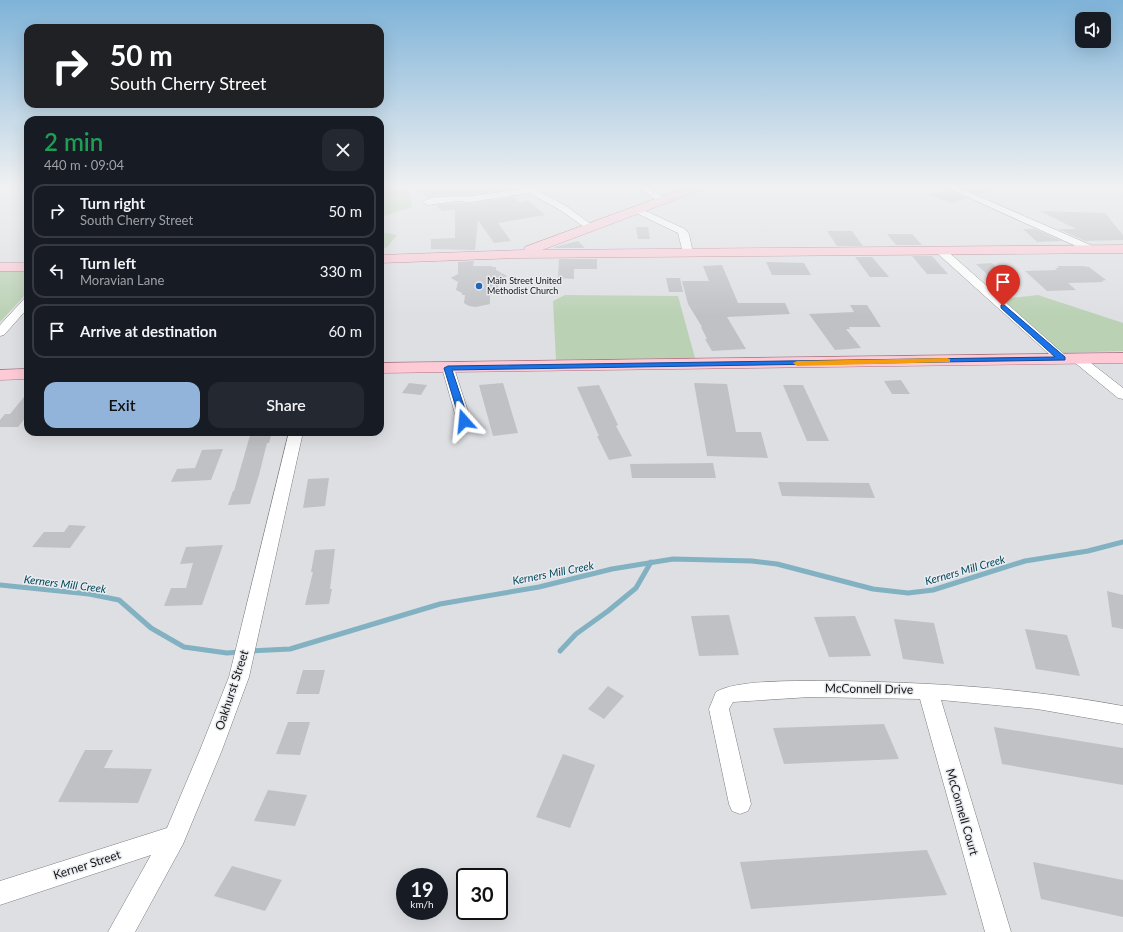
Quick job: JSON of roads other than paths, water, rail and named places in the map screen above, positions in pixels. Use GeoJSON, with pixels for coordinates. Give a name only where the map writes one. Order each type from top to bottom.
{"type":"FeatureCollection","features":[{"type":"Feature","properties":{"kind":"main road"},"geometry":{"type":"LineString","coordinates":[[519,254],[586,228]]}},
{"type":"Feature","properties":{"kind":"main road"},"geometry":{"type":"LineString","coordinates":[[384,259],[519,254],[941,251],[1090,248],[1123,249]]}},
{"type":"Feature","properties":{"kind":"main road"},"geometry":{"type":"LineString","coordinates":[[0,267],[24,267]]}},
{"type":"Feature","properties":{"kind":"main road"},"geometry":{"type":"LineString","coordinates":[[384,368],[1123,358]]}},
{"type":"Feature","properties":{"kind":"main road"},"geometry":{"type":"LineString","coordinates":[[0,375],[24,374]]}},
{"type":"Feature","properties":{"kind":"street"},"geometry":{"type":"LineString","coordinates":[[677,228],[682,231],[684,234],[688,253]]}},
{"type":"Feature","properties":{"kind":"street"},"geometry":{"type":"LineString","coordinates":[[1044,228],[1090,248]]}},
{"type":"Feature","properties":{"kind":"street"},"geometry":{"type":"LineString","coordinates":[[941,251],[1062,359]]}},
{"type":"Feature","properties":{"kind":"street"},"geometry":{"type":"LineString","coordinates":[[0,332],[24,305]]}},
{"type":"Feature","properties":{"kind":"street"},"geometry":{"type":"LineString","coordinates":[[1078,359],[1123,395]]}},
{"type":"Feature","properties":{"kind":"street"},"geometry":{"type":"LineString","coordinates":[[448,368],[464,421]]}},
{"type":"Feature","properties":{"kind":"street","name":"Oakhurst Street"},"geometry":{"type":"LineString","coordinates":[[121,932],[175,836],[211,750],[239,677],[295,436]]}},
{"type":"Feature","properties":{"kind":"street","name":"McConnell Drive"},"geometry":{"type":"LineString","coordinates":[[740,804],[719,709],[723,698],[729,694],[797,688],[928,691],[990,695],[1123,715]]}},
{"type":"Feature","properties":{"kind":"street","name":"McConnell Court"},"geometry":{"type":"LineString","coordinates":[[928,691],[998,932]]}},
{"type":"Feature","properties":{"kind":"street","name":"Kerner Street"},"geometry":{"type":"LineString","coordinates":[[0,893],[175,836]]}},
{"type":"Feature","properties":{"kind":"waterway","name":"Kerners Mill Creek"},"geometry":{"type":"LineString","coordinates":[[651,563],[673,559],[752,561],[777,564],[873,589],[908,593],[933,590],[1025,561],[1088,551],[1123,542]]}},
{"type":"Feature","properties":{"kind":"waterway","name":"Kerners Mill Creek"},"geometry":{"type":"LineString","coordinates":[[250,651],[290,649],[440,604],[539,587],[612,569],[651,563]]}},
{"type":"Feature","properties":{"kind":"waterway"},"geometry":{"type":"LineString","coordinates":[[560,651],[576,634],[608,611],[636,588],[651,563]]}},
{"type":"Feature","properties":{"kind":"waterway","name":"Kerners Mill Creek"},"geometry":{"type":"LineString","coordinates":[[0,585],[89,594],[119,600],[151,628],[184,647],[227,653],[241,652]]}},
{"type":"Feature","properties":{"kind":"place","name":"Main Street United Methodist Church"},"geometry":{"type":"Point","coordinates":[479,286]}}]}
